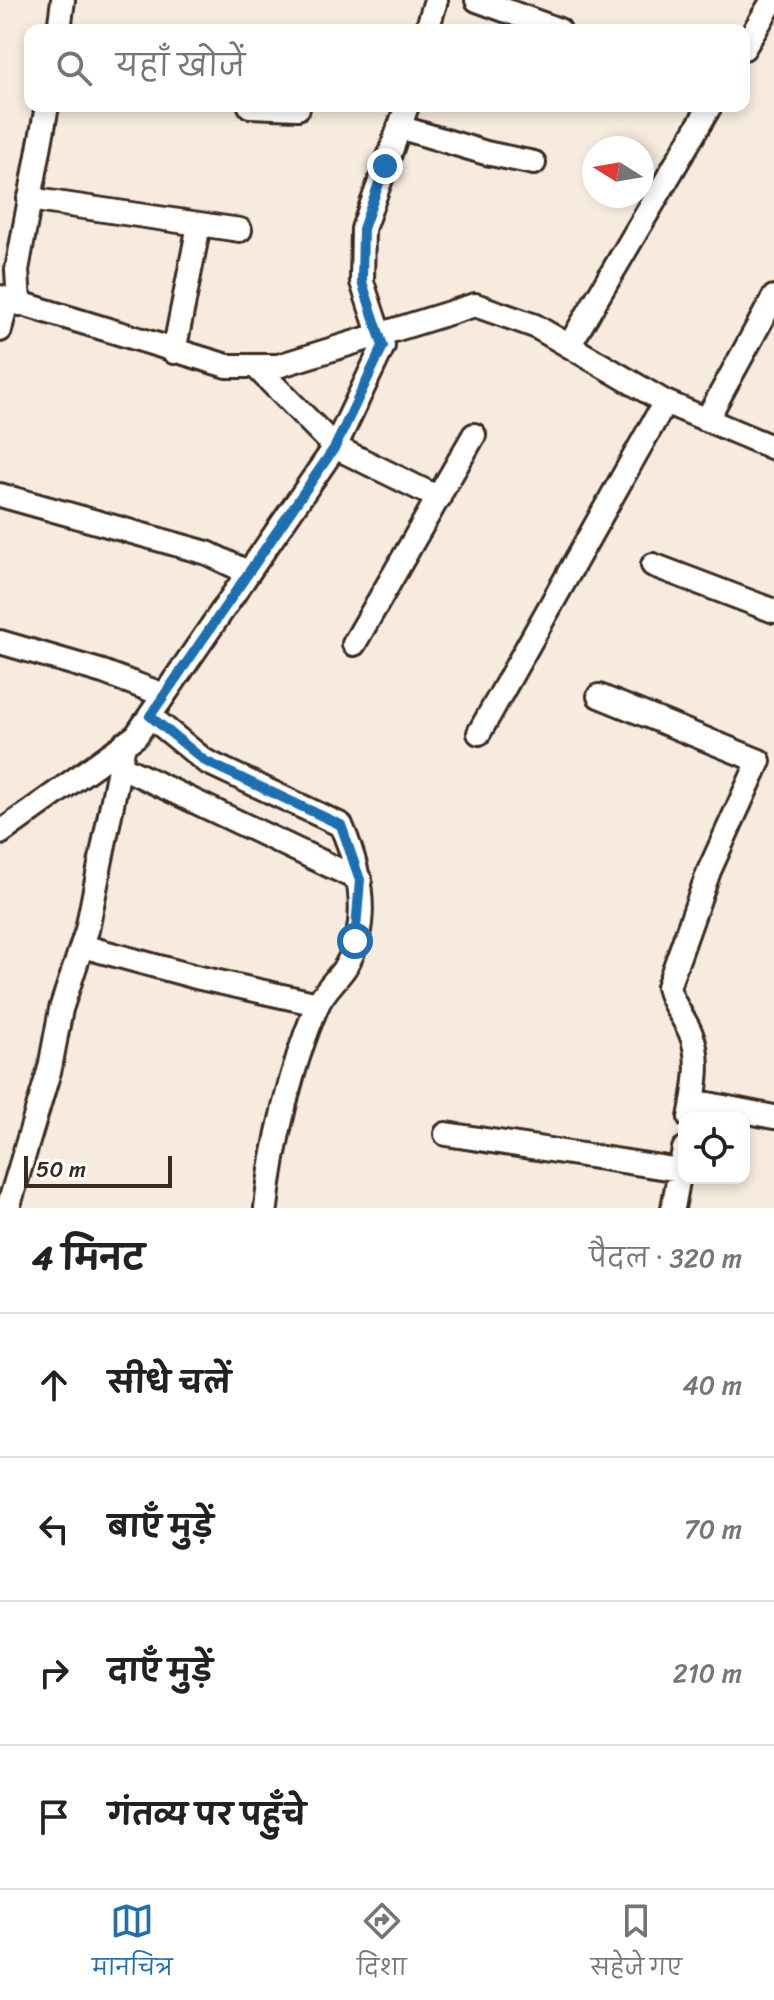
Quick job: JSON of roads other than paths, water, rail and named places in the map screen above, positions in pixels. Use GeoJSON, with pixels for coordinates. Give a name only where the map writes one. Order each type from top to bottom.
{"type":"FeatureCollection","features":[{"type":"Feature","properties":{"kind":"street"},"geometry":{"type":"LineString","coordinates":[[60,24],[63,0]]}},
{"type":"Feature","properties":{"kind":"street"},"geometry":{"type":"LineString","coordinates":[[429,24],[436,0]]}},
{"type":"Feature","properties":{"kind":"street"},"geometry":{"type":"LineString","coordinates":[[477,0],[543,24]]}},
{"type":"Feature","properties":{"kind":"street"},"geometry":{"type":"LineString","coordinates":[[750,38],[773,0]]}},
{"type":"Feature","properties":{"kind":"street"},"geometry":{"type":"LineString","coordinates":[[0,330],[17,270],[46,112]]}},
{"type":"Feature","properties":{"kind":"street"},"geometry":{"type":"LineString","coordinates":[[0,833],[122,755],[335,447],[383,346],[362,282],[363,229],[405,112]]}},
{"type":"Feature","properties":{"kind":"street"},"geometry":{"type":"LineString","coordinates":[[569,346],[706,112]]}},
{"type":"Feature","properties":{"kind":"street"},"geometry":{"type":"LineString","coordinates":[[399,127],[486,153],[534,163]]}},
{"type":"Feature","properties":{"kind":"street"},"geometry":{"type":"LineString","coordinates":[[29,199],[240,230]]}},
{"type":"Feature","properties":{"kind":"street"},"geometry":{"type":"LineString","coordinates":[[174,352],[199,225]]}},
{"type":"Feature","properties":{"kind":"street"},"geometry":{"type":"LineString","coordinates":[[707,419],[774,297]]}},
{"type":"Feature","properties":{"kind":"street"},"geometry":{"type":"LineString","coordinates":[[9,300],[227,366],[278,366],[475,305],[535,326],[665,402],[774,448]]}},
{"type":"Feature","properties":{"kind":"street"},"geometry":{"type":"LineString","coordinates":[[255,366],[335,447],[439,498]]}},
{"type":"Feature","properties":{"kind":"street"},"geometry":{"type":"LineString","coordinates":[[479,733],[665,402]]}},
{"type":"Feature","properties":{"kind":"street"},"geometry":{"type":"LineString","coordinates":[[354,644],[474,435]]}},
{"type":"Feature","properties":{"kind":"street"},"geometry":{"type":"LineString","coordinates":[[0,495],[207,553],[247,572]]}},
{"type":"Feature","properties":{"kind":"street"},"geometry":{"type":"LineString","coordinates":[[653,565],[774,611]]}},
{"type":"Feature","properties":{"kind":"street"},"geometry":{"type":"LineString","coordinates":[[0,642],[103,672],[164,695]]}},
{"type":"Feature","properties":{"kind":"street"},"geometry":{"type":"LineString","coordinates":[[599,696],[767,764],[709,871],[668,987],[692,1035],[697,1073],[692,1110],[774,1117]]}},
{"type":"Feature","properties":{"kind":"street"},"geometry":{"type":"LineString","coordinates":[[150,716],[205,761],[341,825],[360,880],[355,941],[348,963],[318,1004],[270,1161],[266,1208]]}},
{"type":"Feature","properties":{"kind":"street"},"geometry":{"type":"LineString","coordinates":[[122,755],[360,880]]}},
{"type":"Feature","properties":{"kind":"street"},"geometry":{"type":"LineString","coordinates":[[8,1208],[14,1179],[50,1068],[61,1009],[82,946],[122,755]]}},
{"type":"Feature","properties":{"kind":"street"},"geometry":{"type":"LineString","coordinates":[[82,946],[196,977],[318,1004]]}},
{"type":"Feature","properties":{"kind":"street"},"geometry":{"type":"LineString","coordinates":[[446,1134],[678,1160]]}},
{"type":"Feature","properties":{"kind":"street"},"geometry":{"type":"LineString","coordinates":[[673,1208],[678,1181]]}}]}
